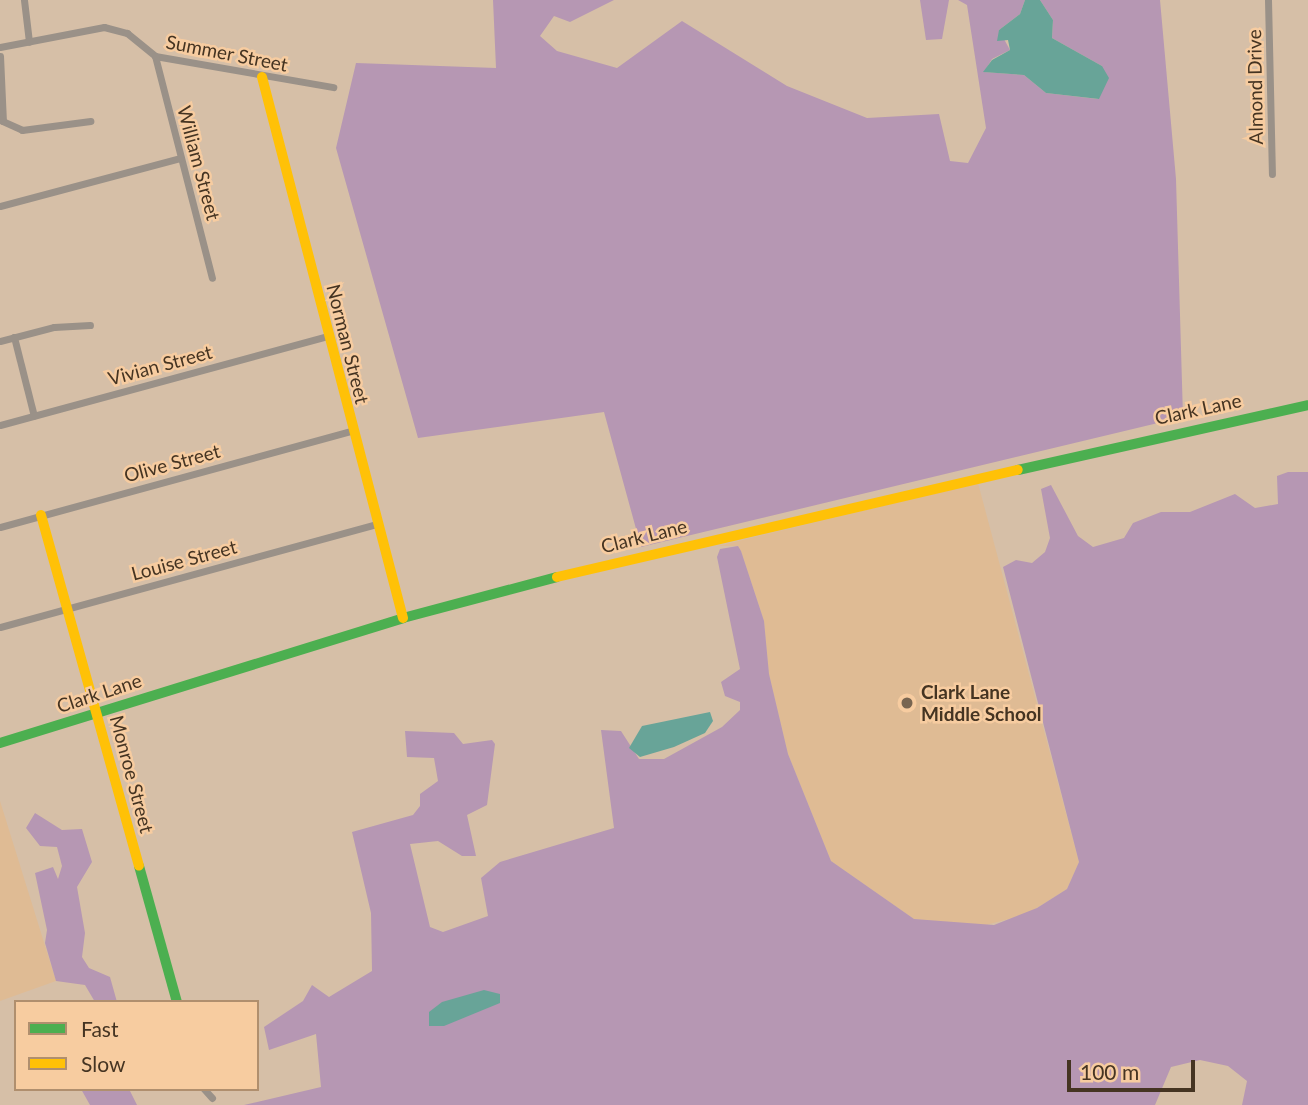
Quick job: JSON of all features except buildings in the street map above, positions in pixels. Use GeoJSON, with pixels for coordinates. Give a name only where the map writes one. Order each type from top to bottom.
{"type":"FeatureCollection","features":[{"type":"Feature","properties":{"kind":"main road","name":"Norman Street"},"geometry":{"type":"LineString","coordinates":[[262,77],[376,524],[403,618]]}},
{"type":"Feature","properties":{"kind":"main road","name":"Clark Lane"},"geometry":{"type":"LineString","coordinates":[[0,743],[403,618],[847,505],[1308,405]]}},
{"type":"Feature","properties":{"kind":"main road","name":"Monroe Street"},"geometry":{"type":"LineString","coordinates":[[41,515],[176,1000]]}},
{"type":"Feature","properties":{"kind":"street"},"geometry":{"type":"LineString","coordinates":[[23,0],[29,42]]}},
{"type":"Feature","properties":{"kind":"street","name":"Almond Drive"},"geometry":{"type":"LineString","coordinates":[[1268,0],[1272,174]]}},
{"type":"Feature","properties":{"kind":"street","name":"Summer Street"},"geometry":{"type":"LineString","coordinates":[[0,47],[104,27],[127,33],[155,56],[262,77],[333,87]]}},
{"type":"Feature","properties":{"kind":"street"},"geometry":{"type":"LineString","coordinates":[[0,56],[1,120],[22,130],[90,121]]}},
{"type":"Feature","properties":{"kind":"street","name":"William Street"},"geometry":{"type":"LineString","coordinates":[[155,56],[212,278]]}},
{"type":"Feature","properties":{"kind":"street"},"geometry":{"type":"LineString","coordinates":[[0,206],[181,158]]}},
{"type":"Feature","properties":{"kind":"street"},"geometry":{"type":"LineString","coordinates":[[0,341],[90,325]]}},
{"type":"Feature","properties":{"kind":"street","name":"Vivian Street"},"geometry":{"type":"LineString","coordinates":[[0,425],[328,336]]}},
{"type":"Feature","properties":{"kind":"street"},"geometry":{"type":"LineString","coordinates":[[14,337],[34,416]]}},
{"type":"Feature","properties":{"kind":"street","name":"Olive Street"},"geometry":{"type":"LineString","coordinates":[[0,527],[352,431]]}},
{"type":"Feature","properties":{"kind":"street","name":"Louise Street"},"geometry":{"type":"LineString","coordinates":[[0,627],[376,524]]}},
{"type":"Feature","properties":{"kind":"street"},"geometry":{"type":"LineString","coordinates":[[206,1091],[212,1098]]}},
{"type":"Feature","properties":{"kind":"shaded area"},"geometry":{"type":"Polygon","coordinates":[[[493,0],[614,0],[570,22],[554,16],[540,36],[557,51],[617,68],[682,21],[787,86],[867,118],[939,114],[950,161],[968,163],[986,128],[967,5],[958,0],[1025,0],[1020,14],[999,30],[1010,50],[992,59],[984,72],[1024,75],[1046,93],[1098,99],[1102,66],[1052,38],[1053,20],[1040,0],[1160,0],[1176,179],[1183,417],[641,547],[604,412],[418,438],[336,148],[356,63],[496,68],[493,0]]]}},
{"type":"Feature","properties":{"kind":"shaded area"},"geometry":{"type":"Polygon","coordinates":[[[920,0],[949,0],[942,39],[926,40],[920,0]]]}},
{"type":"Feature","properties":{"kind":"shaded area"},"geometry":{"type":"Polygon","coordinates":[[[1288,472],[1308,472],[1308,1105],[1242,1105],[1247,1081],[1228,1066],[1200,1060],[1171,1067],[1155,1105],[244,1105],[321,1087],[316,1034],[269,1050],[264,1027],[303,1001],[312,985],[329,997],[372,971],[371,913],[352,832],[413,815],[420,806],[420,794],[438,781],[434,758],[407,757],[405,731],[454,733],[463,744],[492,740],[495,744],[487,805],[467,815],[476,856],[462,856],[438,841],[410,844],[430,927],[443,932],[488,916],[481,878],[500,862],[614,828],[601,730],[621,731],[639,759],[664,759],[722,727],[740,710],[740,702],[725,696],[721,682],[740,669],[717,557],[720,549],[738,546],[741,551],[764,621],[769,674],[788,754],[831,861],[914,919],[994,925],[1037,908],[1067,889],[1079,862],[1003,567],[1016,560],[1032,563],[1045,552],[1050,538],[1041,489],[1051,485],[1078,536],[1093,547],[1124,538],[1133,523],[1161,512],[1190,512],[1235,494],[1255,508],[1278,504],[1277,476],[1288,472]]]}},
{"type":"Feature","properties":{"kind":"shaded area","name":"Clark Lane Middle School"},"geometry":{"type":"Polygon","coordinates":[[[978,483],[1079,862],[1067,889],[1027,914],[982,926],[914,919],[831,861],[788,754],[769,674],[764,621],[741,551],[738,546],[718,546],[978,483]]]}},
{"type":"Feature","properties":{"kind":"shaded area"},"geometry":{"type":"Polygon","coordinates":[[[0,801],[56,981],[0,1001],[0,801]]]}},
{"type":"Feature","properties":{"kind":"shaded area"},"geometry":{"type":"Polygon","coordinates":[[[35,813],[62,830],[82,829],[92,862],[77,887],[85,933],[82,957],[89,968],[110,977],[116,1000],[94,1000],[85,985],[56,981],[45,943],[47,930],[35,873],[53,867],[58,879],[62,866],[57,847],[40,846],[26,828],[35,813]]]}},
{"type":"Feature","properties":{"kind":"shaded area"},"geometry":{"type":"Polygon","coordinates":[[[82,1091],[130,1091],[137,1105],[90,1105],[82,1091]]]}},
{"type":"Feature","properties":{"kind":"water"},"geometry":{"type":"Polygon","coordinates":[[[1025,0],[1040,0],[1053,20],[1052,38],[1102,66],[1109,78],[1099,99],[1046,93],[1024,75],[983,72],[992,60],[1010,50],[1008,40],[997,41],[999,30],[1020,14],[1025,0]]]}},
{"type":"Feature","properties":{"kind":"water"},"geometry":{"type":"Polygon","coordinates":[[[710,712],[713,721],[705,733],[674,747],[640,757],[629,748],[642,726],[710,712]]]}},
{"type":"Feature","properties":{"kind":"water"},"geometry":{"type":"Polygon","coordinates":[[[484,990],[500,994],[500,1003],[444,1026],[429,1026],[429,1012],[442,1002],[484,990]]]}},
{"type":"Feature","properties":{"kind":"traffic: fast"},"geometry":{"type":"LineString","coordinates":[[1018,470],[1308,405]]}},
{"type":"Feature","properties":{"kind":"traffic: fast"},"geometry":{"type":"LineString","coordinates":[[0,743],[403,618],[557,577]]}},
{"type":"Feature","properties":{"kind":"traffic: fast"},"geometry":{"type":"LineString","coordinates":[[139,866],[176,1000]]}},
{"type":"Feature","properties":{"kind":"traffic: slow"},"geometry":{"type":"LineString","coordinates":[[262,77],[403,618]]}},
{"type":"Feature","properties":{"kind":"traffic: slow"},"geometry":{"type":"LineString","coordinates":[[557,577],[1018,470]]}},
{"type":"Feature","properties":{"kind":"traffic: slow"},"geometry":{"type":"LineString","coordinates":[[41,515],[139,866]]}},
{"type":"Feature","properties":{"kind":"place","name":"Clark Lane Middle School"},"geometry":{"type":"Point","coordinates":[907,703]}}]}
